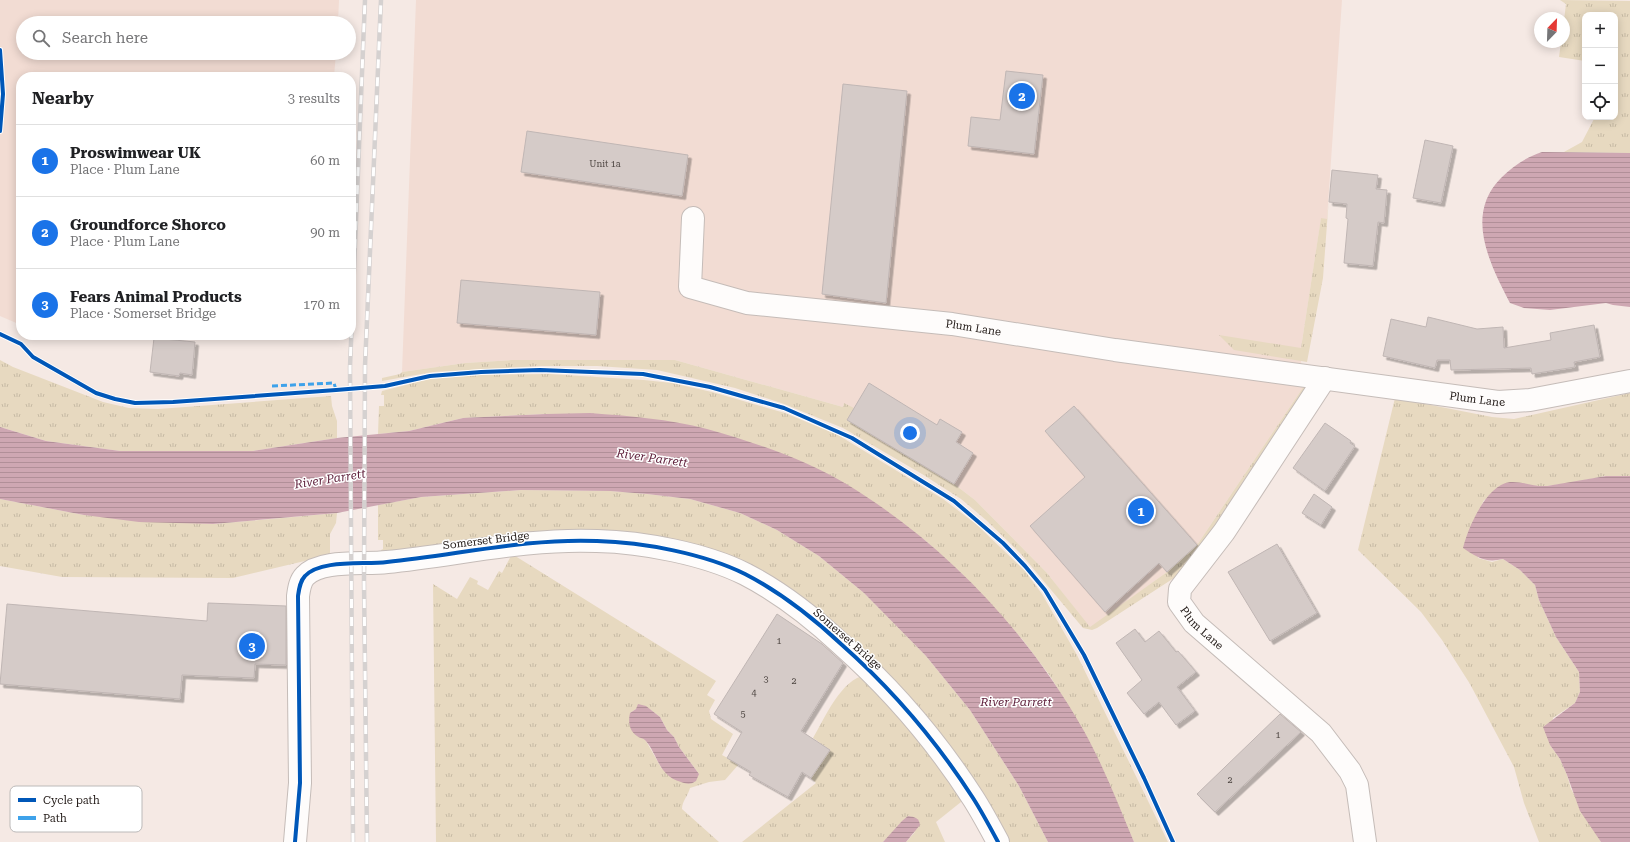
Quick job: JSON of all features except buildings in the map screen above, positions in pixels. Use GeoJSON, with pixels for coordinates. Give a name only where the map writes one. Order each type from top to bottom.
{"type":"FeatureCollection","features":[{"type":"Feature","properties":{"kind":"street","name":"Plum Lane"},"geometry":{"type":"LineString","coordinates":[[694,218],[690,286],[746,302],[952,324],[1115,350],[1498,402],[1530,400],[1630,381]]}},
{"type":"Feature","properties":{"kind":"street","name":"Plum Lane"},"geometry":{"type":"LineString","coordinates":[[1325,378],[1224,532],[1180,589],[1179,602],[1194,623],[1321,733],[1350,771],[1357,785],[1365,842]]}},
{"type":"Feature","properties":{"kind":"street","name":"Somerset Bridge"},"geometry":{"type":"LineString","coordinates":[[295,842],[300,783],[299,585],[304,577],[313,570],[334,565],[380,563],[530,544],[568,541],[599,541],[662,548],[715,562],[744,574],[795,606],[822,627],[880,679],[900,701],[935,743],[957,774],[974,799],[998,842]]}},
{"type":"Feature","properties":{"kind":"shaded area"},"geometry":{"type":"Polygon","coordinates":[[[0,0],[339,0],[338,16],[16,16],[16,60],[335,60],[334,72],[16,72],[16,323],[0,316],[0,0]]]}},
{"type":"Feature","properties":{"kind":"shaded area"},"geometry":{"type":"Polygon","coordinates":[[[416,0],[1342,0],[1327,219],[1321,219],[1301,348],[1304,386],[1197,545],[1167,572],[1090,628],[1047,573],[975,500],[954,484],[847,419],[844,404],[843,407],[675,360],[512,360],[465,363],[402,372],[416,0]]]}},
{"type":"Feature","properties":{"kind":"green space"},"geometry":{"type":"Polygon","coordinates":[[[1560,0],[1630,1],[1630,153],[1564,152],[1582,142],[1593,120],[1618,120],[1618,12],[1582,12],[1582,61],[1559,57],[1560,48],[1570,48],[1570,12],[1565,12],[1566,4],[1560,0]]]}},
{"type":"Feature","properties":{"kind":"green space"},"geometry":{"type":"Polygon","coordinates":[[[1329,197],[1323,278],[1307,362],[1234,350],[1219,335],[1301,348],[1321,218],[1327,219],[1329,197]]]}},
{"type":"Feature","properties":{"kind":"green space"},"geometry":{"type":"Polygon","coordinates":[[[0,360],[13,367],[103,402],[129,408],[158,409],[331,396],[332,406],[337,421],[337,438],[253,451],[120,451],[46,441],[0,427],[0,360]]]}},
{"type":"Feature","properties":{"kind":"green space"},"geometry":{"type":"Polygon","coordinates":[[[512,360],[675,360],[843,407],[844,403],[854,408],[848,420],[954,484],[975,500],[1047,573],[1090,627],[1167,572],[1197,545],[1304,386],[1309,388],[1183,576],[1174,578],[1092,630],[1083,628],[1021,554],[986,520],[961,499],[922,474],[843,428],[784,404],[735,388],[657,370],[597,366],[541,366],[433,372],[382,381],[382,378],[400,374],[402,372],[465,363],[512,360]]]}},
{"type":"Feature","properties":{"kind":"green space"},"geometry":{"type":"Polygon","coordinates":[[[549,374],[672,383],[712,392],[785,413],[838,435],[943,499],[976,524],[1025,571],[1042,594],[1077,655],[1168,842],[1134,842],[1084,732],[1050,676],[1022,639],[961,573],[927,542],[889,513],[846,485],[776,452],[546,414],[463,418],[409,431],[378,434],[379,406],[384,406],[384,395],[381,395],[382,391],[429,379],[480,375],[549,374]]]}},
{"type":"Feature","properties":{"kind":"green space"},"geometry":{"type":"Polygon","coordinates":[[[1630,393],[1630,476],[1605,476],[1539,487],[1524,484],[1484,500],[1476,517],[1478,558],[1492,562],[1503,559],[1520,570],[1535,585],[1539,600],[1556,637],[1579,672],[1580,692],[1575,703],[1553,718],[1550,745],[1560,759],[1571,789],[1601,842],[1539,842],[1524,803],[1514,767],[1470,684],[1442,640],[1421,612],[1358,550],[1395,398],[1492,417],[1514,419],[1630,393]]]}},
{"type":"Feature","properties":{"kind":"green space"},"geometry":{"type":"Polygon","coordinates":[[[521,490],[610,491],[690,499],[740,513],[777,530],[819,556],[864,593],[926,656],[970,710],[1019,786],[1048,842],[1006,842],[891,681],[693,548],[381,557],[383,540],[378,540],[378,505],[421,497],[521,490]]]}},
{"type":"Feature","properties":{"kind":"green space"},"geometry":{"type":"Polygon","coordinates":[[[0,499],[84,515],[214,524],[337,513],[336,523],[330,534],[330,555],[233,578],[62,577],[0,566],[0,499]]]}},
{"type":"Feature","properties":{"kind":"green space"},"geometry":{"type":"Polygon","coordinates":[[[512,554],[716,681],[707,695],[715,700],[709,711],[711,719],[733,734],[722,755],[739,764],[725,780],[709,782],[690,788],[683,803],[682,809],[719,842],[436,842],[433,584],[457,599],[470,577],[478,581],[477,584],[488,590],[499,571],[502,573],[512,554]],[[636,709],[630,713],[662,769],[699,774],[679,747],[674,737],[667,730],[660,717],[651,710],[636,709]]]}},
{"type":"Feature","properties":{"kind":"green space"},"geometry":{"type":"Polygon","coordinates":[[[866,675],[966,798],[936,822],[945,842],[906,842],[915,832],[885,840],[883,842],[742,842],[816,783],[811,778],[830,750],[813,738],[828,710],[841,691],[857,678],[866,675]]]}},
{"type":"Feature","properties":{"kind":"water"},"geometry":{"type":"Polygon","coordinates":[[[1542,152],[1630,153],[1630,307],[1606,303],[1550,310],[1524,308],[1510,303],[1495,272],[1484,240],[1482,224],[1484,208],[1490,192],[1501,178],[1520,163],[1542,152]]]}},
{"type":"Feature","properties":{"kind":"water","name":"River Parrett"},"geometry":{"type":"Polygon","coordinates":[[[590,413],[649,418],[693,426],[779,452],[832,476],[848,485],[884,509],[918,535],[951,563],[1010,625],[1062,694],[1098,758],[1134,842],[1048,842],[1019,786],[970,710],[926,656],[864,593],[819,556],[777,530],[740,513],[690,499],[647,494],[610,491],[521,490],[421,497],[337,513],[213,524],[139,522],[84,515],[0,499],[0,427],[46,441],[120,451],[253,451],[337,438],[409,431],[463,418],[590,413]]]}},
{"type":"Feature","properties":{"kind":"water"},"geometry":{"type":"Polygon","coordinates":[[[1606,476],[1630,476],[1630,842],[1601,842],[1580,811],[1560,759],[1550,745],[1543,727],[1575,703],[1580,692],[1579,672],[1556,637],[1539,600],[1535,585],[1520,570],[1503,559],[1482,559],[1463,548],[1469,530],[1479,509],[1493,491],[1501,485],[1510,482],[1519,482],[1537,486],[1547,486],[1606,476]]]}},
{"type":"Feature","properties":{"kind":"water"},"geometry":{"type":"Polygon","coordinates":[[[638,704],[646,706],[660,717],[667,730],[674,737],[679,747],[699,774],[696,781],[690,784],[673,779],[663,770],[645,740],[634,734],[631,729],[629,719],[630,713],[636,709],[638,704]]]}},
{"type":"Feature","properties":{"kind":"water"},"geometry":{"type":"Polygon","coordinates":[[[908,816],[916,818],[920,825],[906,842],[883,842],[902,821],[908,816]]]}},
{"type":"Feature","properties":{"kind":"railway"},"geometry":{"type":"LineString","coordinates":[[356,220],[365,0]]}},
{"type":"Feature","properties":{"kind":"railway"},"geometry":{"type":"LineString","coordinates":[[367,842],[364,581],[365,366],[381,0]]}},
{"type":"Feature","properties":{"kind":"railway"},"geometry":{"type":"LineString","coordinates":[[351,340],[350,367],[353,842]]}},
{"type":"Feature","properties":{"kind":"marked path"},"geometry":{"type":"LineString","coordinates":[[272,386],[334,383],[336,390]]}},
{"type":"Feature","properties":{"kind":"cycle path"},"geometry":{"type":"LineString","coordinates":[[0,50],[3,94],[0,131]]}},
{"type":"Feature","properties":{"kind":"cycle path"},"geometry":{"type":"LineString","coordinates":[[0,334],[21,344],[33,357],[96,393],[135,403],[173,402],[336,390],[385,386],[430,376],[481,372],[540,370],[643,374],[710,387],[784,408],[852,438],[954,501],[1003,543],[1025,566],[1045,590],[1084,655],[1144,778],[1173,842]]}},
{"type":"Feature","properties":{"kind":"cycle path"},"geometry":{"type":"LineString","coordinates":[[295,842],[300,783],[298,596],[303,578],[312,571],[321,567],[332,565],[378,563],[518,544],[571,541],[597,541],[634,544],[673,550],[693,555],[745,574],[783,597],[819,624],[860,661],[896,697],[928,735],[959,776],[980,809],[998,842]]}},
{"type":"Feature","properties":{"kind":"place","name":"Groundforce Shorco"},"geometry":{"type":"Point","coordinates":[1022,96]}},
{"type":"Feature","properties":{"kind":"place","name":"Proswimwear UK"},"geometry":{"type":"Point","coordinates":[1141,511]}},
{"type":"Feature","properties":{"kind":"place","name":"Fears Animal Products"},"geometry":{"type":"Point","coordinates":[252,646]}}]}
